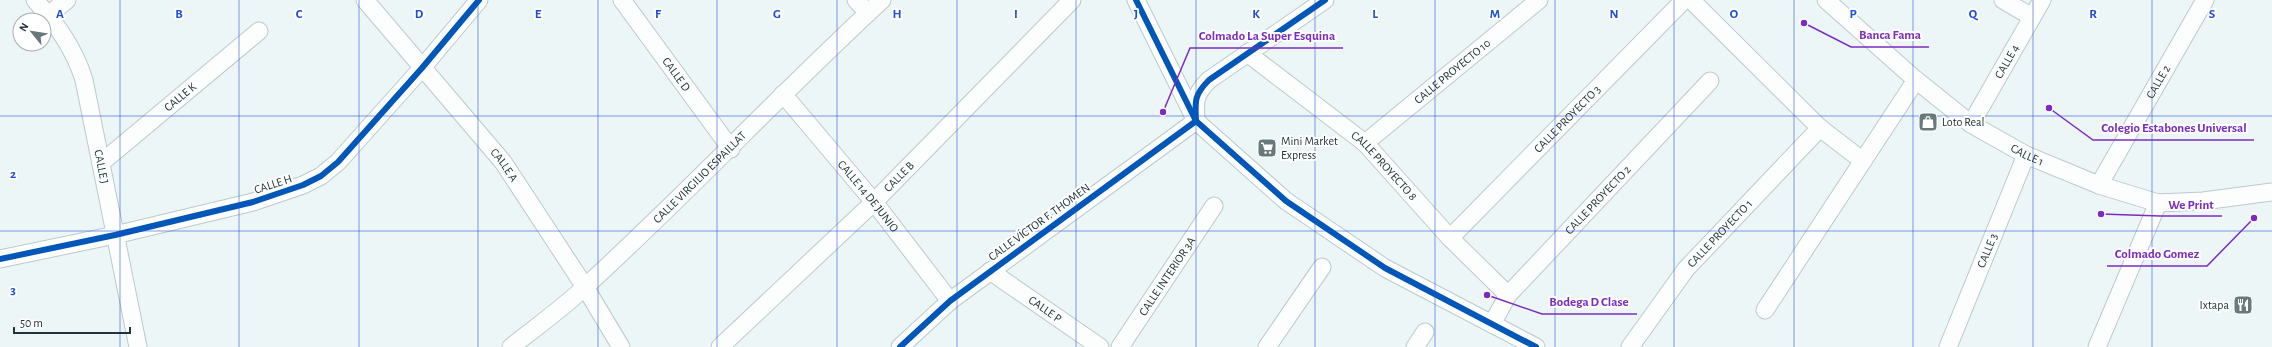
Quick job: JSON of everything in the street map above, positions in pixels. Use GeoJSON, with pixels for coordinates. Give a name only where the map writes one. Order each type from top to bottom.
{"type":"FeatureCollection","features":[{"type":"Feature","properties":{"kind":"street","name":"CALLE J"},"geometry":{"type":"LineString","coordinates":[[35,0],[45,12]]}},
{"type":"Feature","properties":{"kind":"street"},"geometry":{"type":"LineString","coordinates":[[52,12],[67,0]]}},
{"type":"Feature","properties":{"kind":"street","name":"CALLE A"},"geometry":{"type":"LineString","coordinates":[[365,0],[503,162],[585,287],[621,347]]}},
{"type":"Feature","properties":{"kind":"street","name":"CALLE H"},"geometry":{"type":"LineString","coordinates":[[0,259],[115,235],[253,202],[303,185],[321,176],[338,162],[422,68],[478,0]]}},
{"type":"Feature","properties":{"kind":"street","name":"CALLE D"},"geometry":{"type":"LineString","coordinates":[[622,0],[731,149]]}},
{"type":"Feature","properties":{"kind":"street"},"geometry":{"type":"LineString","coordinates":[[856,0],[868,13]]}},
{"type":"Feature","properties":{"kind":"street","name":"CALLE VIRGILIO ESPAILLAT"},"geometry":{"type":"LineString","coordinates":[[511,347],[585,287],[731,149],[783,94],[882,0]]}},
{"type":"Feature","properties":{"kind":"street","name":"CALLE B"},"geometry":{"type":"LineString","coordinates":[[720,347],[874,202],[1072,0]]}},
{"type":"Feature","properties":{"kind":"street"},"geometry":{"type":"LineString","coordinates":[[1136,0],[1196,121],[1286,202],[1385,268],[1536,347]]}},
{"type":"Feature","properties":{"kind":"street"},"geometry":{"type":"LineString","coordinates":[[1196,121],[1195,99],[1201,88],[1247,53],[1325,0]]}},
{"type":"Feature","properties":{"kind":"street","name":"CALLE PROYECTO 10"},"geometry":{"type":"LineString","coordinates":[[1365,142],[1539,0]]}},
{"type":"Feature","properties":{"kind":"street","name":"CALLE PROYECTO 3"},"geometry":{"type":"LineString","coordinates":[[1450,238],[1684,0]]}},
{"type":"Feature","properties":{"kind":"street"},"geometry":{"type":"LineString","coordinates":[[1691,0],[1820,128],[1863,161]]}},
{"type":"Feature","properties":{"kind":"street","name":"CALLE 1"},"geometry":{"type":"LineString","coordinates":[[1826,0],[1916,80],[1971,124],[2026,155],[2100,185],[2158,203],[2203,201],[2272,192]]}},
{"type":"Feature","properties":{"kind":"street"},"geometry":{"type":"LineString","coordinates":[[2003,0],[2032,17]]}},
{"type":"Feature","properties":{"kind":"street","name":"CALLE 4"},"geometry":{"type":"LineString","coordinates":[[1971,124],[2042,0]]}},
{"type":"Feature","properties":{"kind":"street","name":"CALLE 2"},"geometry":{"type":"LineString","coordinates":[[2100,185],[2204,0]]}},
{"type":"Feature","properties":{"kind":"street","name":"CALLE J"},"geometry":{"type":"LineString","coordinates":[[52,20],[66,39],[77,58],[84,80],[138,347]]}},
{"type":"Feature","properties":{"kind":"street","name":"CALLE K"},"geometry":{"type":"LineString","coordinates":[[101,163],[259,30]]}},
{"type":"Feature","properties":{"kind":"street","name":"CALLE PROYECTO 8"},"geometry":{"type":"LineString","coordinates":[[1247,53],[1365,142],[1450,238],[1508,295]]}},
{"type":"Feature","properties":{"kind":"street"},"geometry":{"type":"LineString","coordinates":[[1765,310],[1916,80]]}},
{"type":"Feature","properties":{"kind":"street","name":"CALLE PROYECTO 2"},"geometry":{"type":"LineString","coordinates":[[1492,324],[1508,295],[1710,81]]}},
{"type":"Feature","properties":{"kind":"street","name":"CALLE 14 DE JUNIO"},"geometry":{"type":"LineString","coordinates":[[783,94],[874,202],[950,301]]}},
{"type":"Feature","properties":{"kind":"street","name":"CALLE VÍCTOR F. THOMEN"},"geometry":{"type":"LineString","coordinates":[[900,347],[950,301],[1196,121]]}},
{"type":"Feature","properties":{"kind":"street","name":"CALLE PROYECTO 1"},"geometry":{"type":"LineString","coordinates":[[1630,347],[1686,269],[1820,128]]}},
{"type":"Feature","properties":{"kind":"street","name":"CALLE 3"},"geometry":{"type":"LineString","coordinates":[[1948,347],[2026,155]]}},
{"type":"Feature","properties":{"kind":"street"},"geometry":{"type":"LineString","coordinates":[[2097,347],[2158,203]]}},
{"type":"Feature","properties":{"kind":"street","name":"CALLE INTERIOR 3A"},"geometry":{"type":"LineString","coordinates":[[1120,347],[1214,206]]}},
{"type":"Feature","properties":{"kind":"street"},"geometry":{"type":"LineString","coordinates":[[1267,347],[1322,267]]}},
{"type":"Feature","properties":{"kind":"street","name":"CALLE P"},"geometry":{"type":"LineString","coordinates":[[990,271],[1100,347]]}},
{"type":"Feature","properties":{"kind":"street"},"geometry":{"type":"LineString","coordinates":[[1415,347],[1425,332]]}},
{"type":"Feature","properties":{"kind":"cycle path"},"geometry":{"type":"LineString","coordinates":[[0,259],[115,235],[253,202],[303,185],[321,176],[338,162],[422,68],[479,0]]}},
{"type":"Feature","properties":{"kind":"cycle path"},"geometry":{"type":"LineString","coordinates":[[1136,0],[1196,121],[1286,201],[1385,268],[1536,347]]}},
{"type":"Feature","properties":{"kind":"cycle path"},"geometry":{"type":"LineString","coordinates":[[900,347],[950,301],[1196,121],[1196,99],[1200,90],[1209,80],[1325,0]]}},
{"type":"Feature","properties":{"kind":"place","name":"Banca Fama"},"geometry":{"type":"Point","coordinates":[1804,23]}},
{"type":"Feature","properties":{"kind":"place","name":"Colegio Estabones Universal"},"geometry":{"type":"Point","coordinates":[2049,108]}},
{"type":"Feature","properties":{"kind":"place","name":"Colmado La Super Esquina"},"geometry":{"type":"Point","coordinates":[1163,112]}},
{"type":"Feature","properties":{"kind":"place","name":"Loto Real"},"geometry":{"type":"Point","coordinates":[1928,122]}},
{"type":"Feature","properties":{"kind":"place","name":"Mini Market Express"},"geometry":{"type":"Point","coordinates":[1267,148]}},
{"type":"Feature","properties":{"kind":"place","name":"We Print"},"geometry":{"type":"Point","coordinates":[2101,214]}},
{"type":"Feature","properties":{"kind":"place","name":"Colmado Gomez"},"geometry":{"type":"Point","coordinates":[2254,218]}},
{"type":"Feature","properties":{"kind":"place","name":"Bodega D Clase"},"geometry":{"type":"Point","coordinates":[1487,295]}},
{"type":"Feature","properties":{"kind":"place","name":"Ixtapa"},"geometry":{"type":"Point","coordinates":[2243,305]}}]}
